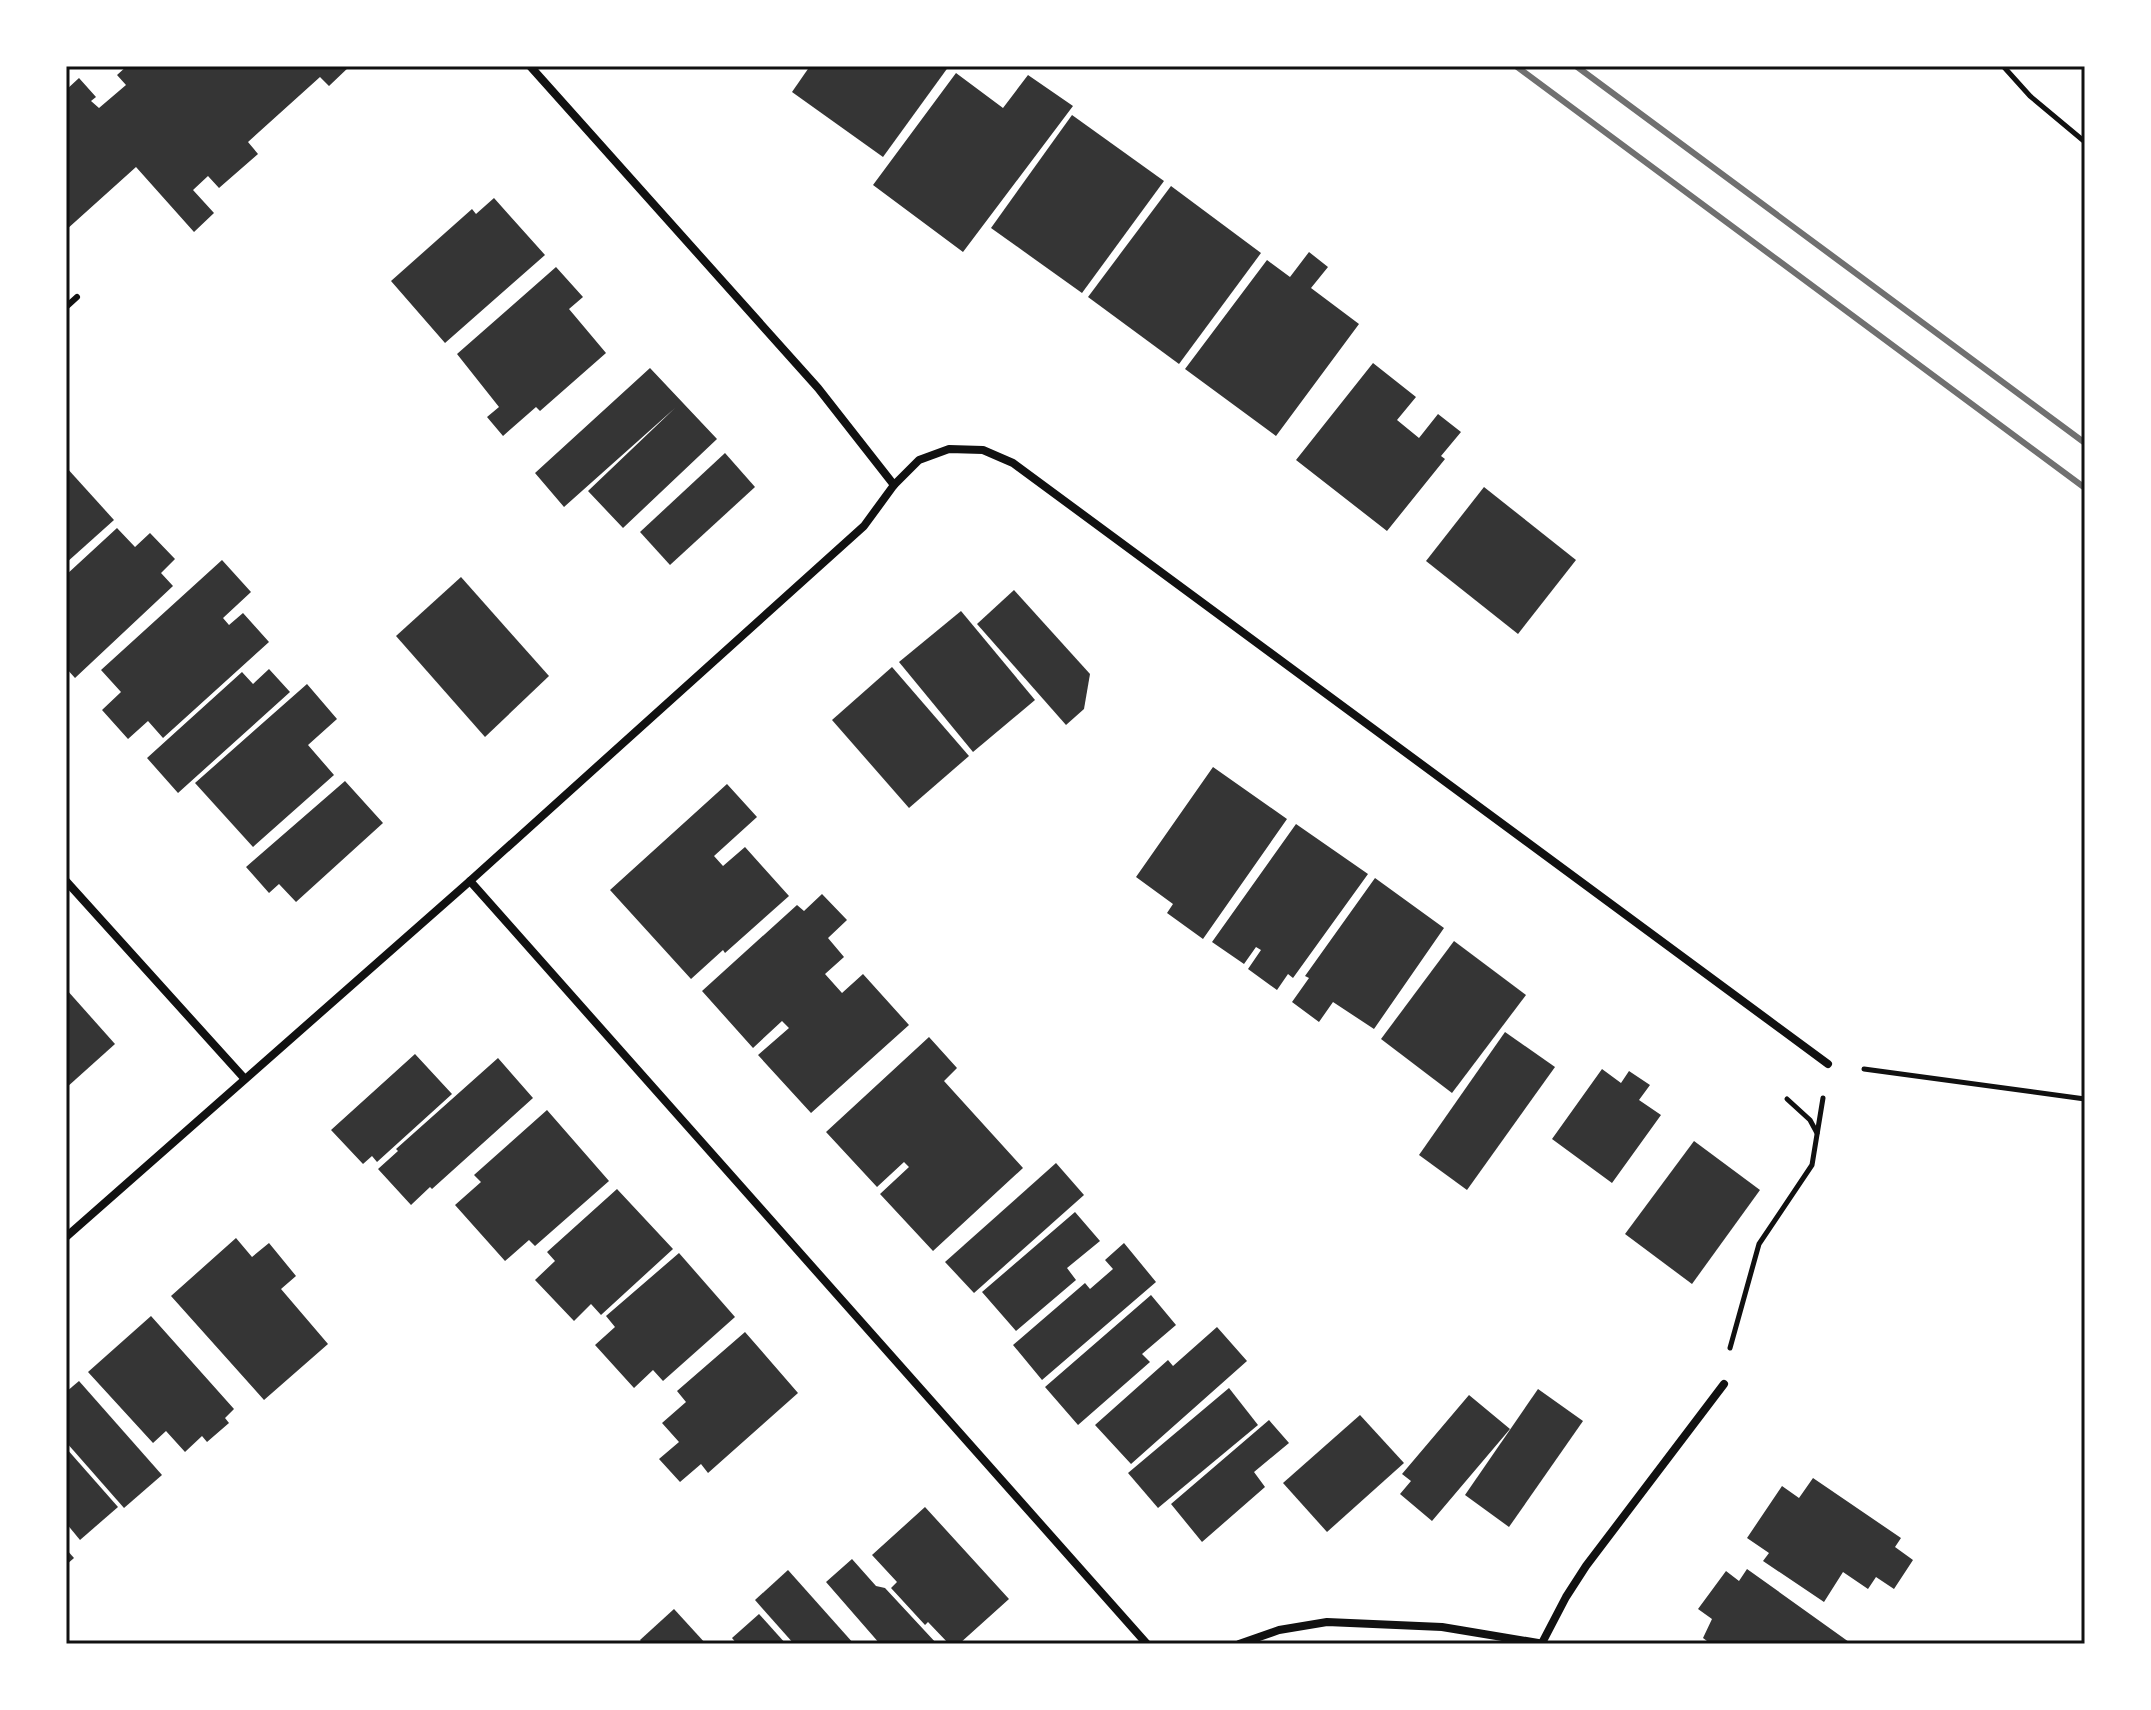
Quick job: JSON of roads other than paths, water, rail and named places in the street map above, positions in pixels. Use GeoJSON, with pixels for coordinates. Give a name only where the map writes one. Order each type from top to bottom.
{"type":"FeatureCollection","features":[{"type":"Feature","properties":{"kind":"street"},"geometry":{"type":"LineString","coordinates":[[530,66],[818,388],[894,485]]}},
{"type":"Feature","properties":{"kind":"street"},"geometry":{"type":"LineString","coordinates":[[66,1237],[470,881],[864,526],[894,485],[919,460],[949,449],[983,450],[1013,463],[1828,1064]]}},
{"type":"Feature","properties":{"kind":"street"},"geometry":{"type":"LineString","coordinates":[[66,881],[244,1078]]}},
{"type":"Feature","properties":{"kind":"street"},"geometry":{"type":"LineString","coordinates":[[470,881],[1147,1644]]}},
{"type":"Feature","properties":{"kind":"street"},"geometry":{"type":"LineString","coordinates":[[1239,1644],[1279,1630],[1327,1622],[1442,1627],[1543,1644],[1566,1597],[1586,1566],[1724,1384]]}},
{"type":"Feature","properties":{"kind":"lane"},"geometry":{"type":"LineString","coordinates":[[66,307],[77,297]]}},
{"type":"Feature","properties":{"kind":"railway"},"geometry":{"type":"LineString","coordinates":[[1516,66],[2085,488]]}},
{"type":"Feature","properties":{"kind":"railway"},"geometry":{"type":"LineString","coordinates":[[1576,66],[2085,443]]}}]}
